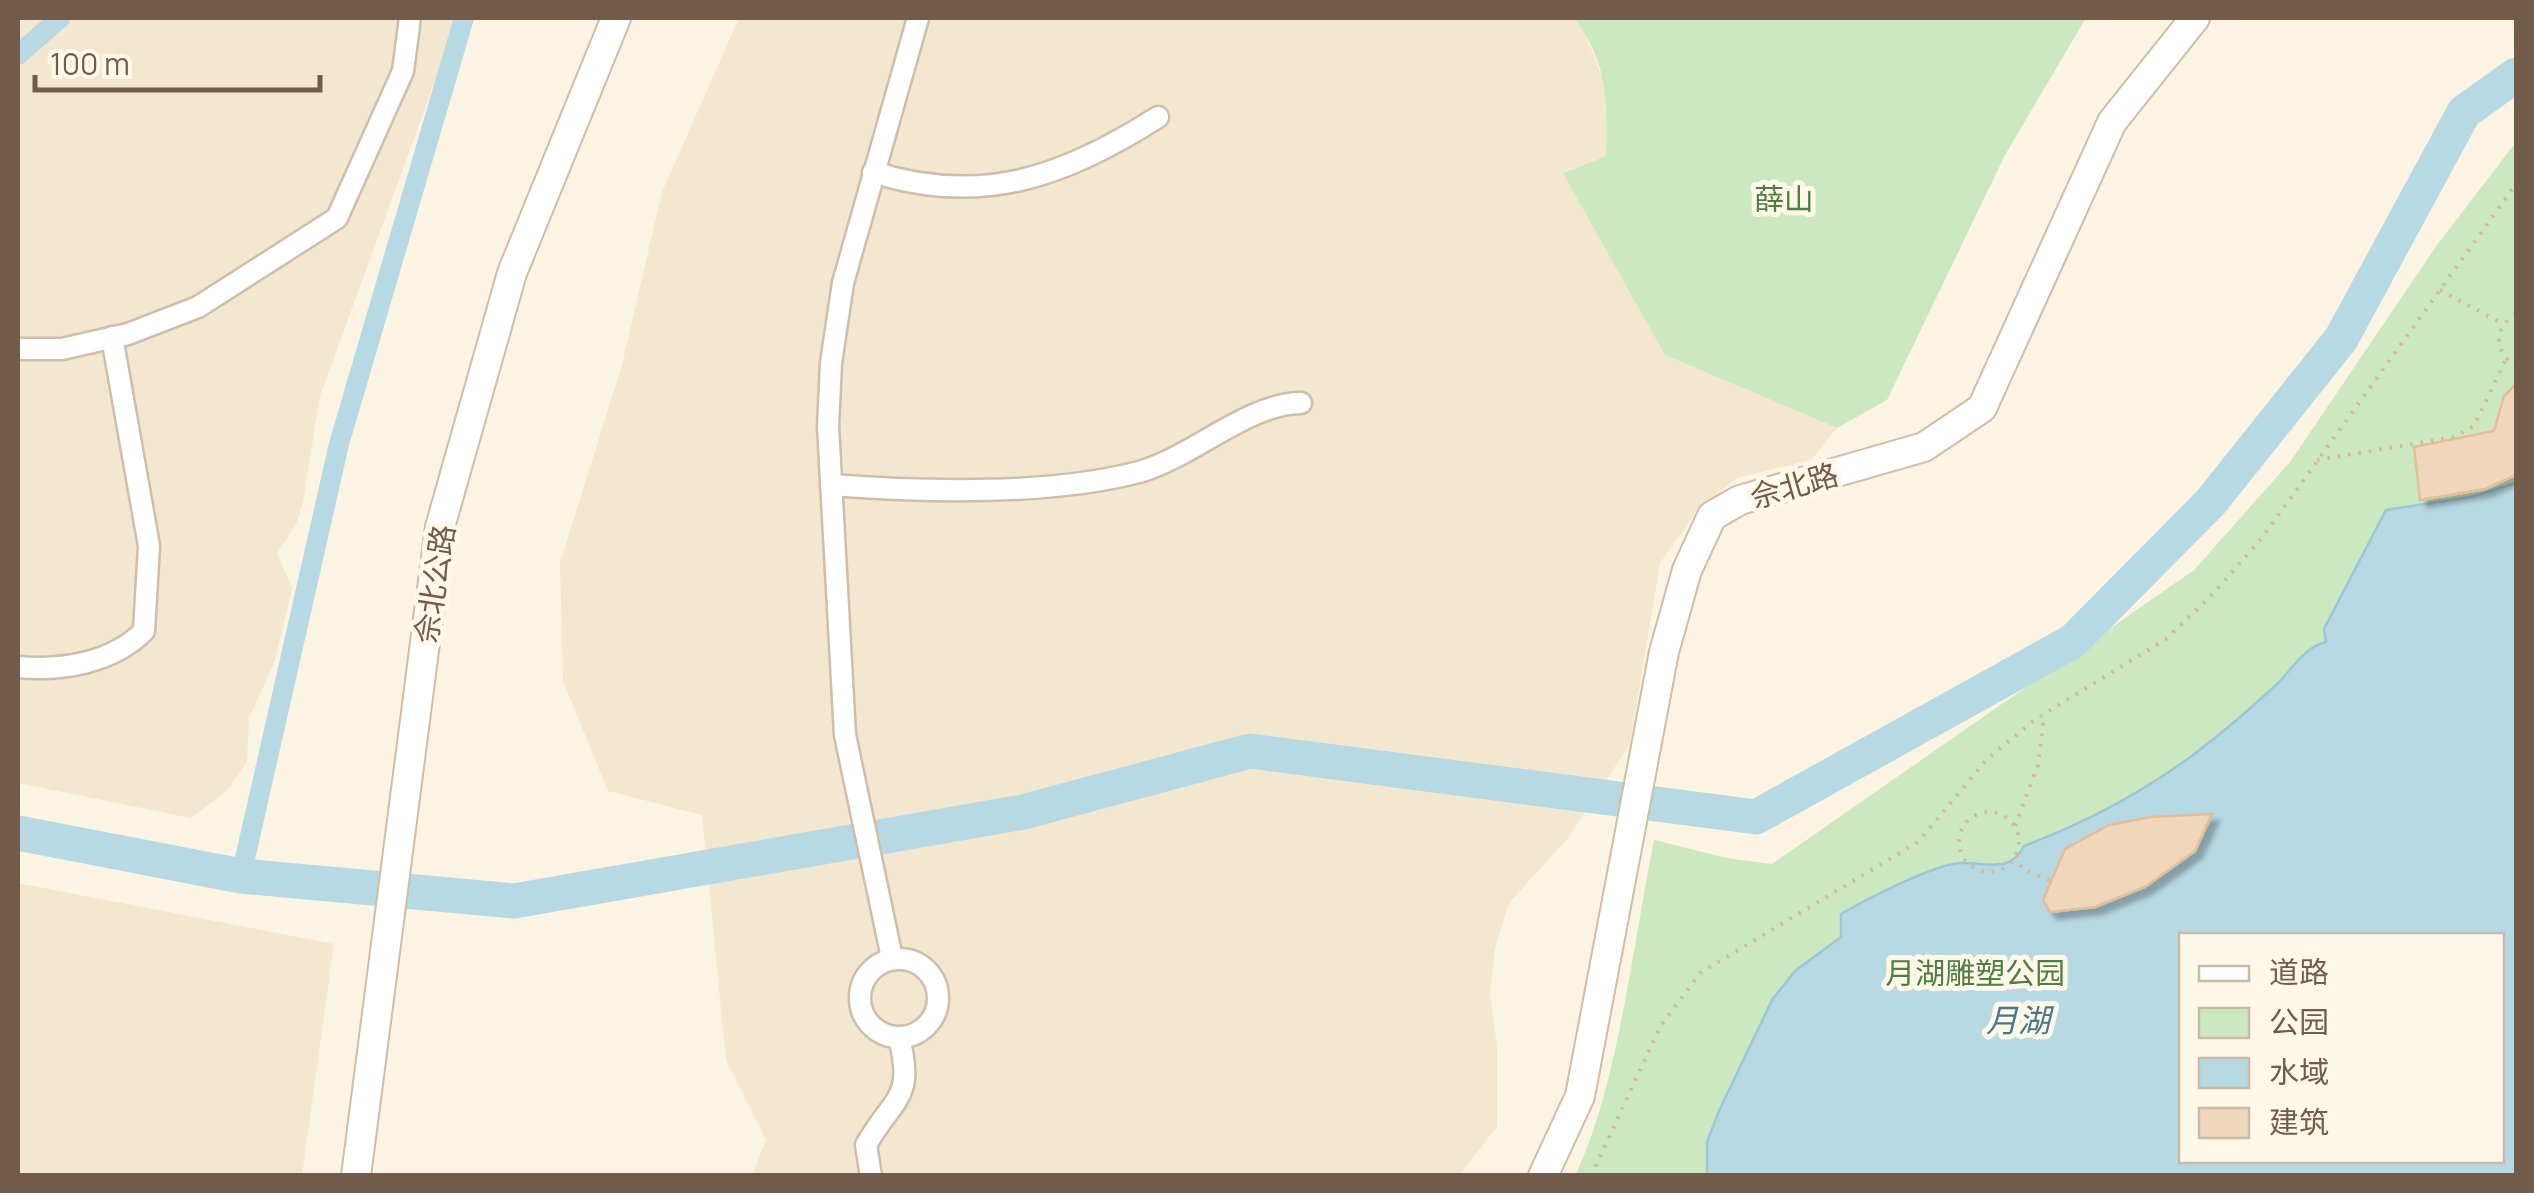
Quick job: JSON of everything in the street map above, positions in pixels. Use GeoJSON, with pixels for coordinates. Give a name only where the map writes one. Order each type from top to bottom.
{"type":"FeatureCollection","features":[{"type":"Feature","properties":{"kind":"main road","name":"佘北公路"},"geometry":{"type":"LineString","coordinates":[[356,1176],[440,527],[512,273],[616,18]]}},
{"type":"Feature","properties":{"kind":"main road","name":"佘北路"},"geometry":{"type":"LineString","coordinates":[[1543,1176],[1580,1096],[1630,848],[1664,652],[1687,570],[1712,516],[1740,500],[1924,447],[1982,408],[2112,122],[2195,18]]}},
{"type":"Feature","properties":{"kind":"street"},"geometry":{"type":"LineString","coordinates":[[18,350],[62,350],[112,338],[198,307],[337,218],[402,71],[410,18]]}},
{"type":"Feature","properties":{"kind":"street"},"geometry":{"type":"LineString","coordinates":[[892,958],[851,775],[838,663],[831,363],[843,283],[918,18]]}},
{"type":"Feature","properties":{"kind":"street"},"geometry":{"type":"LineString","coordinates":[[873,172],[917,182],[982,185],[1048,176],[1158,117]]}},
{"type":"Feature","properties":{"kind":"street"},"geometry":{"type":"LineString","coordinates":[[18,667],[92,661],[127,648],[144,631],[149,546],[112,338]]}},
{"type":"Feature","properties":{"kind":"street"},"geometry":{"type":"LineString","coordinates":[[831,486],[937,488],[1093,481],[1140,472],[1244,421],[1301,403]]}},
{"type":"Feature","properties":{"kind":"street"},"geometry":{"type":"LineString","coordinates":[[892,958],[909,959],[926,968],[938,985],[938,1010],[927,1026],[899,1038],[872,1026],[862,1011],[860,993],[874,966],[892,958]]}},
{"type":"Feature","properties":{"kind":"street"},"geometry":{"type":"LineString","coordinates":[[871,1176],[866,1145],[904,1090],[907,1068],[899,1038]]}},
{"type":"Feature","properties":{"kind":"path"},"geometry":{"type":"LineString","coordinates":[[1591,1176],[1660,1027],[1700,973],[1918,842],[1988,758],[2044,714],[2166,639],[2212,595],[2262,538],[2516,184]]}},
{"type":"Feature","properties":{"kind":"path"},"geometry":{"type":"LineString","coordinates":[[2440,290],[2503,324]]}},
{"type":"Feature","properties":{"kind":"path"},"geometry":{"type":"LineString","coordinates":[[2516,314],[2503,324],[2498,342],[2506,359],[2516,366]]}},
{"type":"Feature","properties":{"kind":"path"},"geometry":{"type":"LineString","coordinates":[[2317,460],[2454,436],[2474,426],[2506,359]]}},
{"type":"Feature","properties":{"kind":"path"},"geometry":{"type":"LineString","coordinates":[[2044,714],[2038,764],[2015,826],[2022,869],[2051,881]]}},
{"type":"Feature","properties":{"kind":"path"},"geometry":{"type":"LineString","coordinates":[[2015,826],[2000,814],[1980,813],[1964,824],[1958,844],[1966,862],[1983,872],[2003,869],[2017,854]]}},
{"type":"Feature","properties":{"kind":"shaded area"},"geometry":{"type":"Polygon","coordinates":[[[18,18],[458,18],[320,396],[303,502],[296,525],[277,553],[292,588],[275,661],[249,718],[247,762],[226,792],[191,818],[18,783],[18,18]]]}},
{"type":"Feature","properties":{"kind":"shaded area"},"geometry":{"type":"Polygon","coordinates":[[[739,18],[1574,18],[1584,31],[1608,92],[1606,156],[1564,172],[1665,355],[1837,428],[1811,460],[1737,478],[1698,510],[1660,563],[1630,744],[1568,838],[1509,903],[1495,948],[1490,993],[1497,1047],[1497,1127],[1459,1175],[752,1175],[766,1140],[726,1060],[702,815],[608,791],[563,681],[560,563],[622,365],[662,192],[739,18]]]}},
{"type":"Feature","properties":{"kind":"shaded area"},"geometry":{"type":"Polygon","coordinates":[[[18,883],[334,944],[302,1175],[18,1175],[18,883]]]}},
{"type":"Feature","properties":{"kind":"green space","name":"薛山"},"geometry":{"type":"Polygon","coordinates":[[[1574,18],[2086,18],[2005,155],[1887,400],[1837,428],[1665,355],[1563,173],[1606,156],[1604,84],[1594,51],[1574,18]]]}},
{"type":"Feature","properties":{"kind":"green space","name":"月湖雕塑公园"},"geometry":{"type":"Polygon","coordinates":[[[2516,142],[2516,1175],[1575,1176],[1590,1140],[1614,1056],[1654,840],[1726,858],[1772,864],[2194,570],[2290,462],[2437,245],[2516,142]]]}},
{"type":"Feature","properties":{"kind":"water","name":"月湖"},"geometry":{"type":"Polygon","coordinates":[[[2516,483],[2516,1175],[1707,1176],[1707,1142],[1772,1000],[1795,971],[1841,937],[1841,914],[1902,883],[1952,864],[1990,865],[2012,860],[2024,846],[2112,806],[2203,747],[2275,686],[2304,654],[2326,642],[2324,629],[2386,510],[2471,497],[2516,483]]]}},
{"type":"Feature","properties":{"kind":"building"},"geometry":{"type":"Polygon","coordinates":[[[2516,384],[2516,475],[2485,489],[2420,500],[2414,447],[2494,431],[2504,396],[2516,384]]]}},
{"type":"Feature","properties":{"kind":"building"},"geometry":{"type":"Polygon","coordinates":[[[2212,814],[2195,851],[2145,887],[2095,907],[2050,912],[2043,900],[2065,849],[2109,825],[2151,817],[2212,814]]]}},
{"type":"Feature","properties":{"kind":"waterway"},"geometry":{"type":"LineString","coordinates":[[18,55],[60,18]]}},
{"type":"Feature","properties":{"kind":"waterway"},"geometry":{"type":"LineString","coordinates":[[241,876],[339,444],[464,18]]}},
{"type":"Feature","properties":{"kind":"waterway"},"geometry":{"type":"LineString","coordinates":[[18,833],[241,876],[514,901],[1023,812],[1250,751],[1756,817],[2073,641],[2210,503],[2341,339],[2464,112],[2516,75]]}}]}
